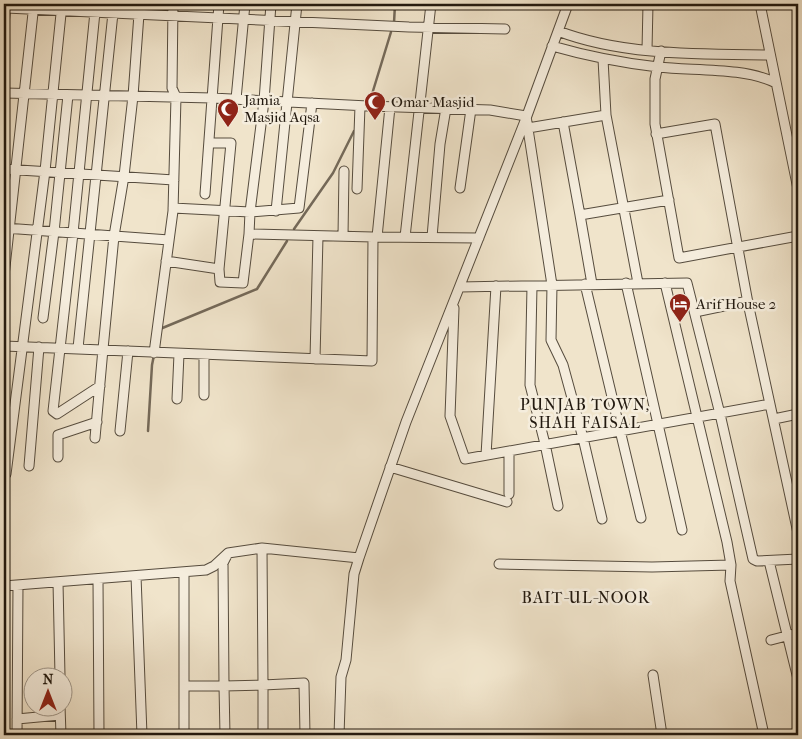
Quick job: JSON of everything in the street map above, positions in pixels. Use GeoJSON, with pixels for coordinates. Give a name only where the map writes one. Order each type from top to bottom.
{"type":"FeatureCollection","features":[{"type":"Feature","properties":{"kind":"street"},"geometry":{"type":"LineString","coordinates":[[154,352],[173,208],[176,97],[172,88],[174,4]]}},
{"type":"Feature","properties":{"kind":"street"},"geometry":{"type":"LineString","coordinates":[[205,194],[219,4]]}},
{"type":"Feature","properties":{"kind":"street"},"geometry":{"type":"LineString","coordinates":[[236,100],[246,4]]}},
{"type":"Feature","properties":{"kind":"street"},"geometry":{"type":"LineString","coordinates":[[209,143],[231,143],[219,269],[220,282],[243,283],[264,101],[271,4]]}},
{"type":"Feature","properties":{"kind":"street"},"geometry":{"type":"LineString","coordinates":[[276,211],[297,4]]}},
{"type":"Feature","properties":{"kind":"street"},"geometry":{"type":"LineString","coordinates":[[405,237],[431,4]]}},
{"type":"Feature","properties":{"kind":"street"},"geometry":{"type":"LineString","coordinates":[[339,735],[341,677],[346,660],[354,574],[359,558],[390,467],[568,4]]}},
{"type":"Feature","properties":{"kind":"street"},"geometry":{"type":"LineString","coordinates":[[647,50],[648,4]]}},
{"type":"Feature","properties":{"kind":"street"},"geometry":{"type":"LineString","coordinates":[[760,4],[798,189]]}},
{"type":"Feature","properties":{"kind":"street"},"geometry":{"type":"LineString","coordinates":[[4,24],[6,6],[61,7],[113,13],[173,16],[505,29]]}},
{"type":"Feature","properties":{"kind":"street"},"geometry":{"type":"LineString","coordinates":[[4,276],[6,229],[15,171],[33,7]]}},
{"type":"Feature","properties":{"kind":"street"},"geometry":{"type":"LineString","coordinates":[[6,474],[45,171],[61,7]]}},
{"type":"Feature","properties":{"kind":"street"},"geometry":{"type":"LineString","coordinates":[[90,9],[87,95],[74,234],[53,411],[57,414],[100,386]]}},
{"type":"Feature","properties":{"kind":"street"},"geometry":{"type":"LineString","coordinates":[[78,348],[113,13]]}},
{"type":"Feature","properties":{"kind":"street"},"geometry":{"type":"LineString","coordinates":[[95,438],[114,236],[124,176],[133,96],[139,14]]}},
{"type":"Feature","properties":{"kind":"street"},"geometry":{"type":"LineString","coordinates":[[558,30],[604,44],[647,50],[770,55]]}},
{"type":"Feature","properties":{"kind":"street"},"geometry":{"type":"LineString","coordinates":[[552,46],[602,59],[657,67],[754,75],[776,82]]}},
{"type":"Feature","properties":{"kind":"street"},"geometry":{"type":"LineString","coordinates":[[661,51],[657,67],[654,101],[656,134],[679,258],[798,236]]}},
{"type":"Feature","properties":{"kind":"street"},"geometry":{"type":"LineString","coordinates":[[602,59],[606,114],[638,283]]}},
{"type":"Feature","properties":{"kind":"street"},"geometry":{"type":"LineString","coordinates":[[4,93],[212,98],[360,106],[471,109],[526,116]]}},
{"type":"Feature","properties":{"kind":"street"},"geometry":{"type":"LineString","coordinates":[[44,318],[68,95]]}},
{"type":"Feature","properties":{"kind":"street"},"geometry":{"type":"LineString","coordinates":[[173,208],[250,212],[299,208],[312,103]]}},
{"type":"Feature","properties":{"kind":"street"},"geometry":{"type":"LineString","coordinates":[[357,189],[360,106]]}},
{"type":"Feature","properties":{"kind":"street"},"geometry":{"type":"LineString","coordinates":[[4,346],[372,361],[375,237],[390,107]]}},
{"type":"Feature","properties":{"kind":"street"},"geometry":{"type":"LineString","coordinates":[[432,237],[440,144],[446,108]]}},
{"type":"Feature","properties":{"kind":"street"},"geometry":{"type":"LineString","coordinates":[[460,188],[471,109]]}},
{"type":"Feature","properties":{"kind":"street"},"geometry":{"type":"LineString","coordinates":[[528,128],[606,114]]}},
{"type":"Feature","properties":{"kind":"street"},"geometry":{"type":"LineString","coordinates":[[526,116],[552,285],[551,340],[563,365],[602,519]]}},
{"type":"Feature","properties":{"kind":"street"},"geometry":{"type":"LineString","coordinates":[[563,122],[580,215],[588,284],[641,518]]}},
{"type":"Feature","properties":{"kind":"street"},"geometry":{"type":"LineString","coordinates":[[656,134],[715,124],[748,301],[798,533]]}},
{"type":"Feature","properties":{"kind":"street"},"geometry":{"type":"LineString","coordinates":[[4,169],[174,180]]}},
{"type":"Feature","properties":{"kind":"street"},"geometry":{"type":"LineString","coordinates":[[343,236],[344,171]]}},
{"type":"Feature","properties":{"kind":"street"},"geometry":{"type":"LineString","coordinates":[[580,215],[669,200]]}},
{"type":"Feature","properties":{"kind":"street"},"geometry":{"type":"LineString","coordinates":[[6,229],[169,240]]}},
{"type":"Feature","properties":{"kind":"street"},"geometry":{"type":"LineString","coordinates":[[249,234],[479,238]]}},
{"type":"Feature","properties":{"kind":"street"},"geometry":{"type":"LineString","coordinates":[[315,359],[318,236]]}},
{"type":"Feature","properties":{"kind":"street"},"geometry":{"type":"LineString","coordinates":[[166,261],[219,269]]}},
{"type":"Feature","properties":{"kind":"street"},"geometry":{"type":"LineString","coordinates":[[460,287],[687,282],[753,558],[757,561],[798,559]]}},
{"type":"Feature","properties":{"kind":"street"},"geometry":{"type":"LineString","coordinates":[[626,283],[682,530]]}},
{"type":"Feature","properties":{"kind":"street"},"geometry":{"type":"LineString","coordinates":[[665,283],[727,542],[731,565],[730,581],[764,735]]}},
{"type":"Feature","properties":{"kind":"street"},"geometry":{"type":"LineString","coordinates":[[486,455],[496,286]]}},
{"type":"Feature","properties":{"kind":"street"},"geometry":{"type":"LineString","coordinates":[[532,286],[530,385],[558,506]]}},
{"type":"Feature","properties":{"kind":"street"},"geometry":{"type":"LineString","coordinates":[[454,300],[450,416],[465,459],[770,404]]}},
{"type":"Feature","properties":{"kind":"street"},"geometry":{"type":"LineString","coordinates":[[695,312],[748,301]]}},
{"type":"Feature","properties":{"kind":"street"},"geometry":{"type":"LineString","coordinates":[[29,466],[39,347]]}},
{"type":"Feature","properties":{"kind":"street"},"geometry":{"type":"LineString","coordinates":[[120,431],[128,351]]}},
{"type":"Feature","properties":{"kind":"street"},"geometry":{"type":"LineString","coordinates":[[177,399],[179,354]]}},
{"type":"Feature","properties":{"kind":"street"},"geometry":{"type":"LineString","coordinates":[[204,355],[204,395]]}},
{"type":"Feature","properties":{"kind":"street"},"geometry":{"type":"LineString","coordinates":[[774,419],[798,414]]}},
{"type":"Feature","properties":{"kind":"street"},"geometry":{"type":"LineString","coordinates":[[58,457],[58,435],[97,422]]}},
{"type":"Feature","properties":{"kind":"street"},"geometry":{"type":"LineString","coordinates":[[390,467],[508,498],[509,451]]}},
{"type":"Feature","properties":{"kind":"street"},"geometry":{"type":"LineString","coordinates":[[4,586],[206,570],[214,566],[228,553],[262,548],[359,558]]}},
{"type":"Feature","properties":{"kind":"street"},"geometry":{"type":"LineString","coordinates":[[262,548],[263,735]]}},
{"type":"Feature","properties":{"kind":"street"},"geometry":{"type":"LineString","coordinates":[[225,735],[222,563],[228,553]]}},
{"type":"Feature","properties":{"kind":"street"},"geometry":{"type":"LineString","coordinates":[[769,561],[798,679]]}},
{"type":"Feature","properties":{"kind":"street"},"geometry":{"type":"LineString","coordinates":[[499,564],[652,567],[731,565]]}},
{"type":"Feature","properties":{"kind":"street"},"geometry":{"type":"LineString","coordinates":[[184,572],[184,735]]}},
{"type":"Feature","properties":{"kind":"street"},"geometry":{"type":"LineString","coordinates":[[136,576],[142,735]]}},
{"type":"Feature","properties":{"kind":"street"},"geometry":{"type":"LineString","coordinates":[[98,579],[99,735]]}},
{"type":"Feature","properties":{"kind":"street"},"geometry":{"type":"LineString","coordinates":[[58,582],[60,666]]}},
{"type":"Feature","properties":{"kind":"street"},"geometry":{"type":"LineString","coordinates":[[17,735],[18,585]]}},
{"type":"Feature","properties":{"kind":"street"},"geometry":{"type":"LineString","coordinates":[[771,640],[798,633]]}},
{"type":"Feature","properties":{"kind":"street"},"geometry":{"type":"LineString","coordinates":[[653,674],[662,735]]}},
{"type":"Feature","properties":{"kind":"street"},"geometry":{"type":"LineString","coordinates":[[184,686],[304,683],[305,735]]}},
{"type":"Feature","properties":{"kind":"street"},"geometry":{"type":"LineString","coordinates":[[17,719],[33,716]]}},
{"type":"Feature","properties":{"kind":"street"},"geometry":{"type":"LineString","coordinates":[[60,716],[60,735]]}},
{"type":"Feature","properties":{"kind":"waterway"},"geometry":{"type":"LineString","coordinates":[[394,23],[395,4]]}},
{"type":"Feature","properties":{"kind":"waterway"},"geometry":{"type":"LineString","coordinates":[[369,104],[391,32]]}},
{"type":"Feature","properties":{"kind":"waterway"},"geometry":{"type":"LineString","coordinates":[[294,229],[333,173],[354,131]]}},
{"type":"Feature","properties":{"kind":"waterway"},"geometry":{"type":"LineString","coordinates":[[160,329],[257,289],[287,241]]}},
{"type":"Feature","properties":{"kind":"waterway"},"geometry":{"type":"LineString","coordinates":[[148,431],[154,355]]}},
{"type":"Feature","properties":{"kind":"place","name":"Omar Masjid"},"geometry":{"type":"Point","coordinates":[375,121]}},
{"type":"Feature","properties":{"kind":"place","name":"Jamia Masjid Aqsa"},"geometry":{"type":"Point","coordinates":[228,128]}},
{"type":"Feature","properties":{"kind":"place","name":"Arif House 2"},"geometry":{"type":"Point","coordinates":[680,323]}},
{"type":"Feature","properties":{"kind":"district","name":"PUNJAB TOWN, SHAH FAISAL"},"geometry":{"type":"Point","coordinates":[585,413]}},
{"type":"Feature","properties":{"kind":"district","name":"BAIT-UL-NOOR"},"geometry":{"type":"Point","coordinates":[586,597]}}]}
